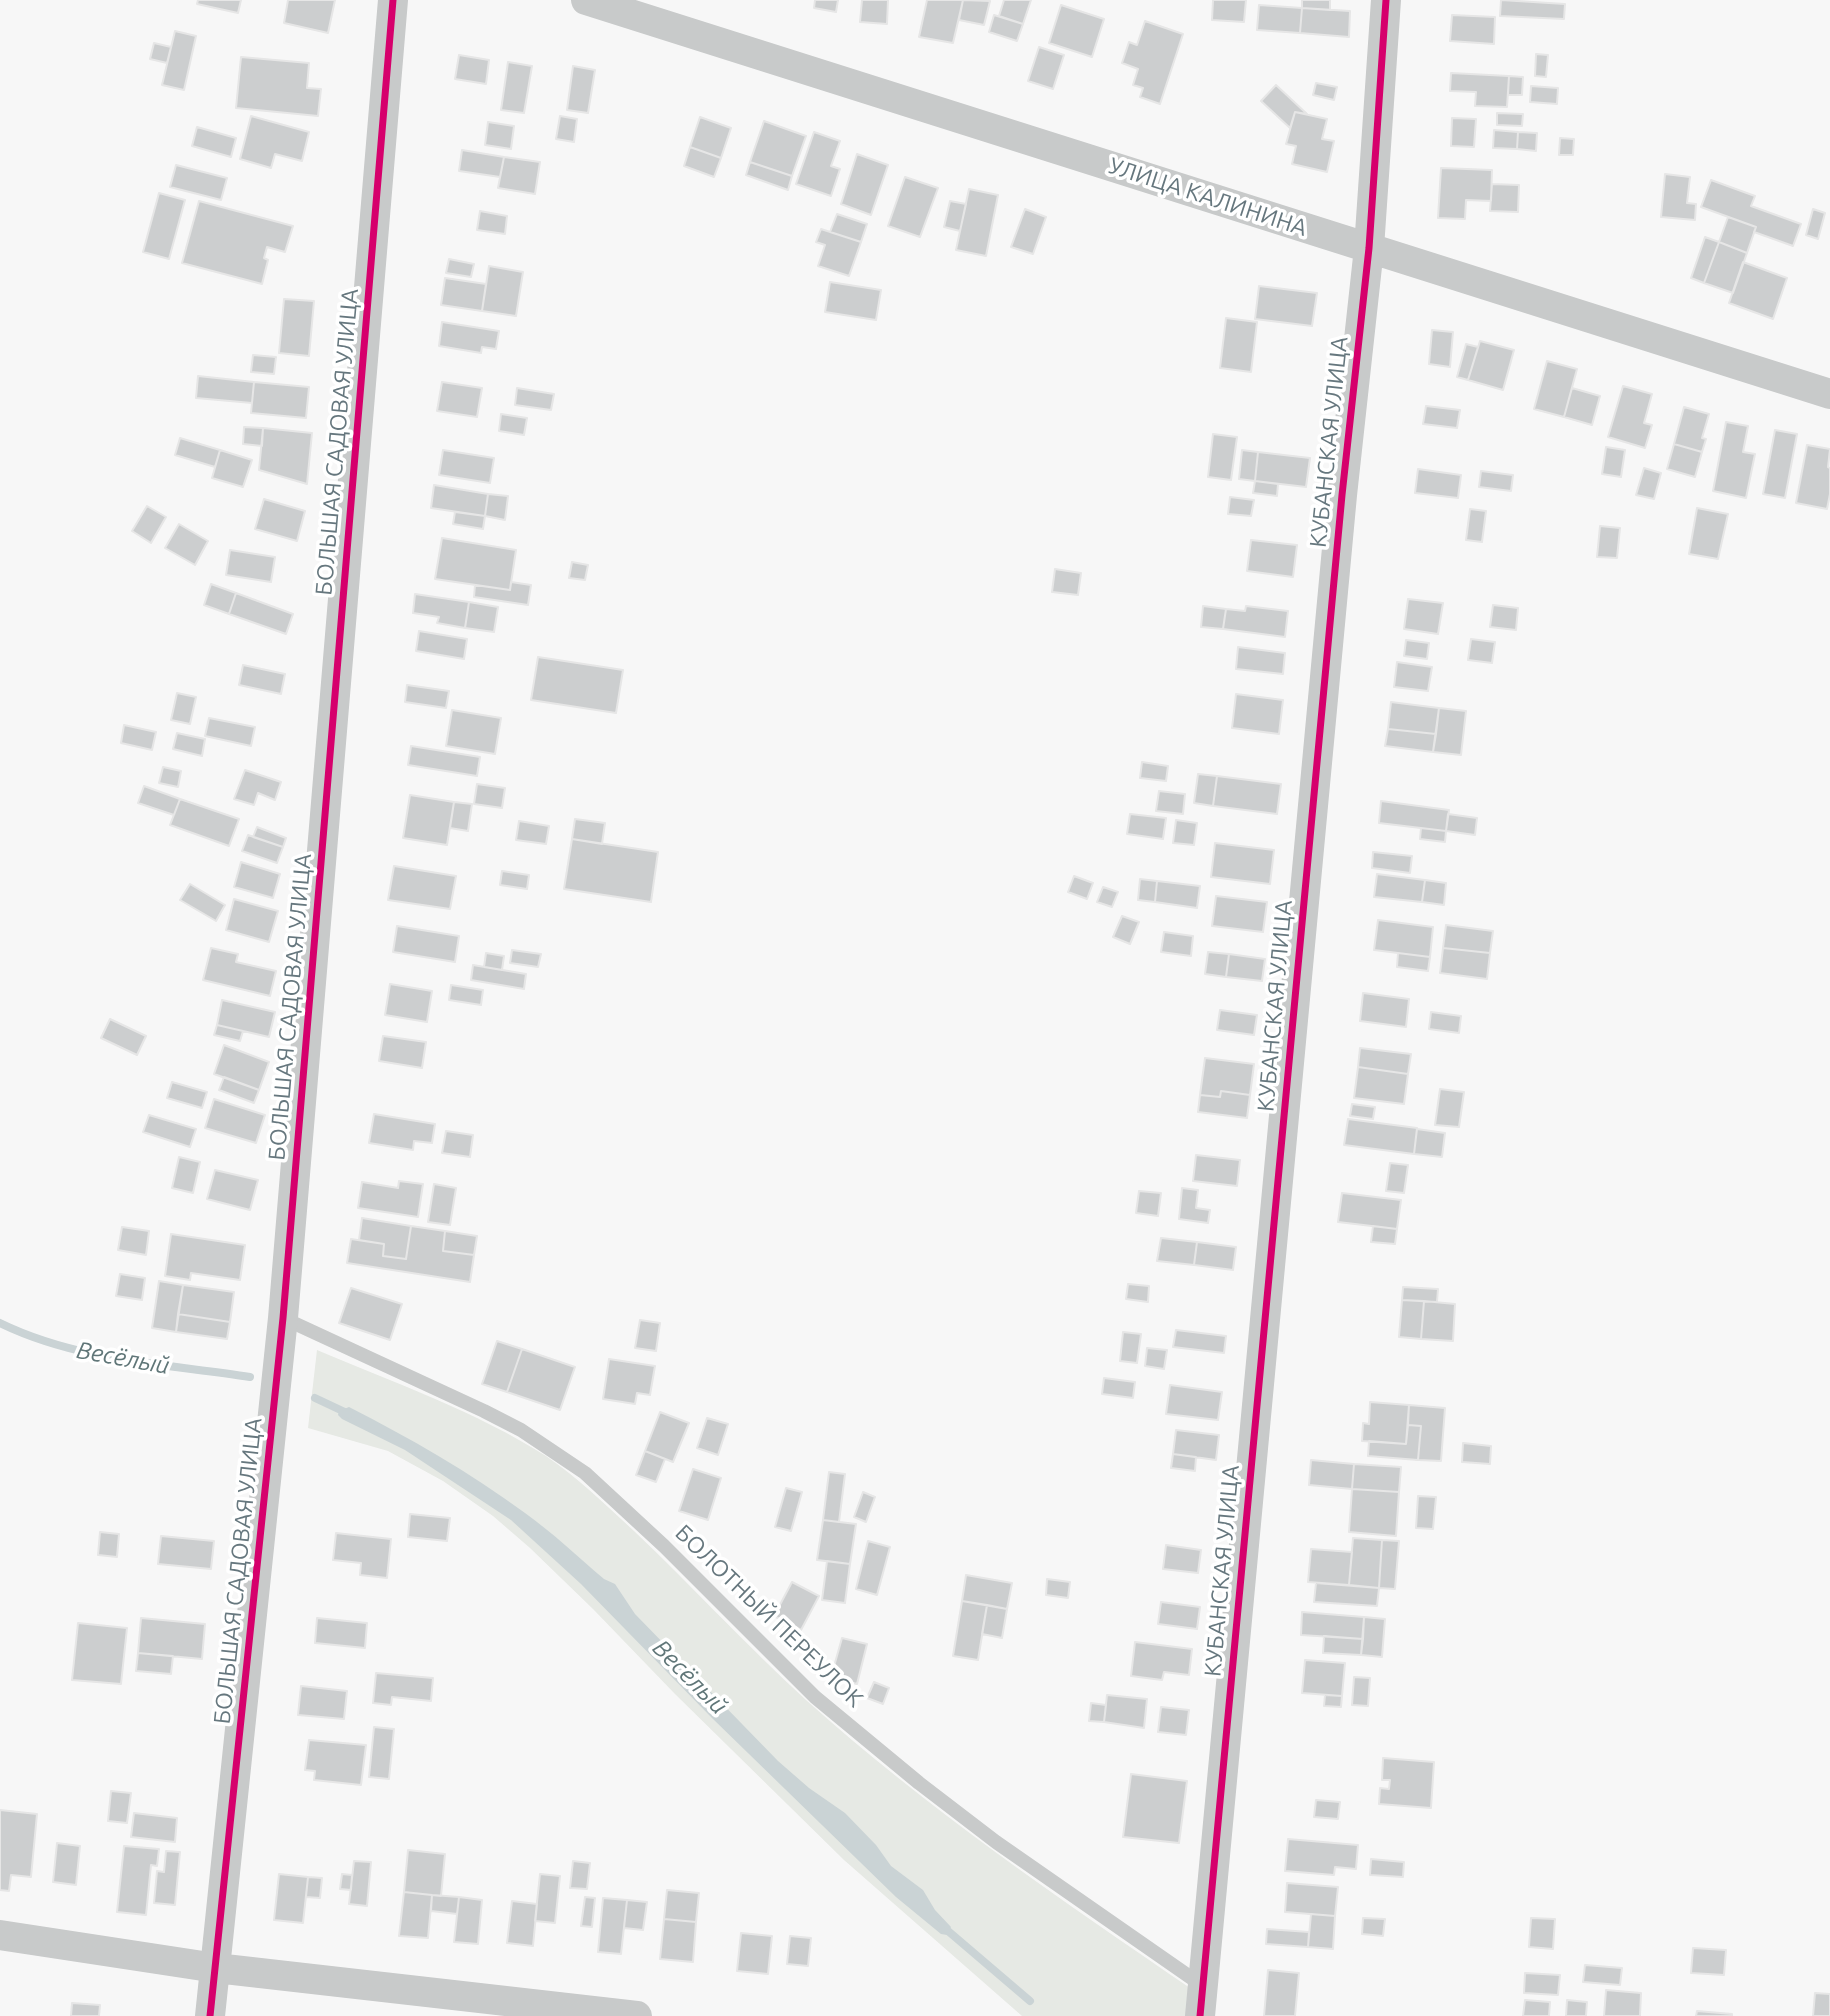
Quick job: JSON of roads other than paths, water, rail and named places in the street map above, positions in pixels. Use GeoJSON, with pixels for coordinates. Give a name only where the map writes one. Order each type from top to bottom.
{"type":"FeatureCollection","features":[{"type":"Feature","properties":{"kind":"street","name":"БОЛЬШАЯ САДОВАЯ УЛИЦА"},"geometry":{"type":"LineString","coordinates":[[210,2016],[283,1318],[393,0]]}},
{"type":"Feature","properties":{"kind":"street","name":"УЛИЦА КАЛИНИНА"},"geometry":{"type":"LineString","coordinates":[[586,0],[1830,394]]}},
{"type":"Feature","properties":{"kind":"street","name":"КУБАНСКАЯ УЛИЦА"},"geometry":{"type":"LineString","coordinates":[[1200,2016],[1342,495],[1369,247],[1386,0]]}},
{"type":"Feature","properties":{"kind":"street"},"geometry":{"type":"LineString","coordinates":[[0,1934],[216,1968],[637,2016]]}},
{"type":"Feature","properties":{"kind":"lane","name":"БОЛОТНЫЙ ПЕРЕУЛОК"},"geometry":{"type":"LineString","coordinates":[[283,1318],[484,1411],[521,1430],[585,1473],[664,1546],[815,1697],[908,1775],[996,1842],[1203,1986]]}},
{"type":"Feature","properties":{"kind":"water"},"geometry":{"type":"Polygon","coordinates":[[[349,1407],[461,1470],[535,1521],[604,1579],[615,1584],[635,1614],[778,1761],[809,1788],[845,1813],[876,1845],[891,1866],[923,1890],[935,1910],[951,1927],[947,1935],[941,1934],[896,1897],[712,1718],[581,1584],[511,1520],[405,1450],[342,1419],[338,1415],[339,1411],[349,1407]]]}},
{"type":"Feature","properties":{"kind":"waterway","name":"Весёлый"},"geometry":{"type":"LineString","coordinates":[[0,1323],[60,1346],[91,1353],[250,1377]]}},
{"type":"Feature","properties":{"kind":"waterway","name":"Весёлый"},"geometry":{"type":"LineString","coordinates":[[315,1398],[349,1414]]}},
{"type":"Feature","properties":{"kind":"waterway","name":"Весёлый"},"geometry":{"type":"LineString","coordinates":[[941,1925],[1030,2001]]}}]}
